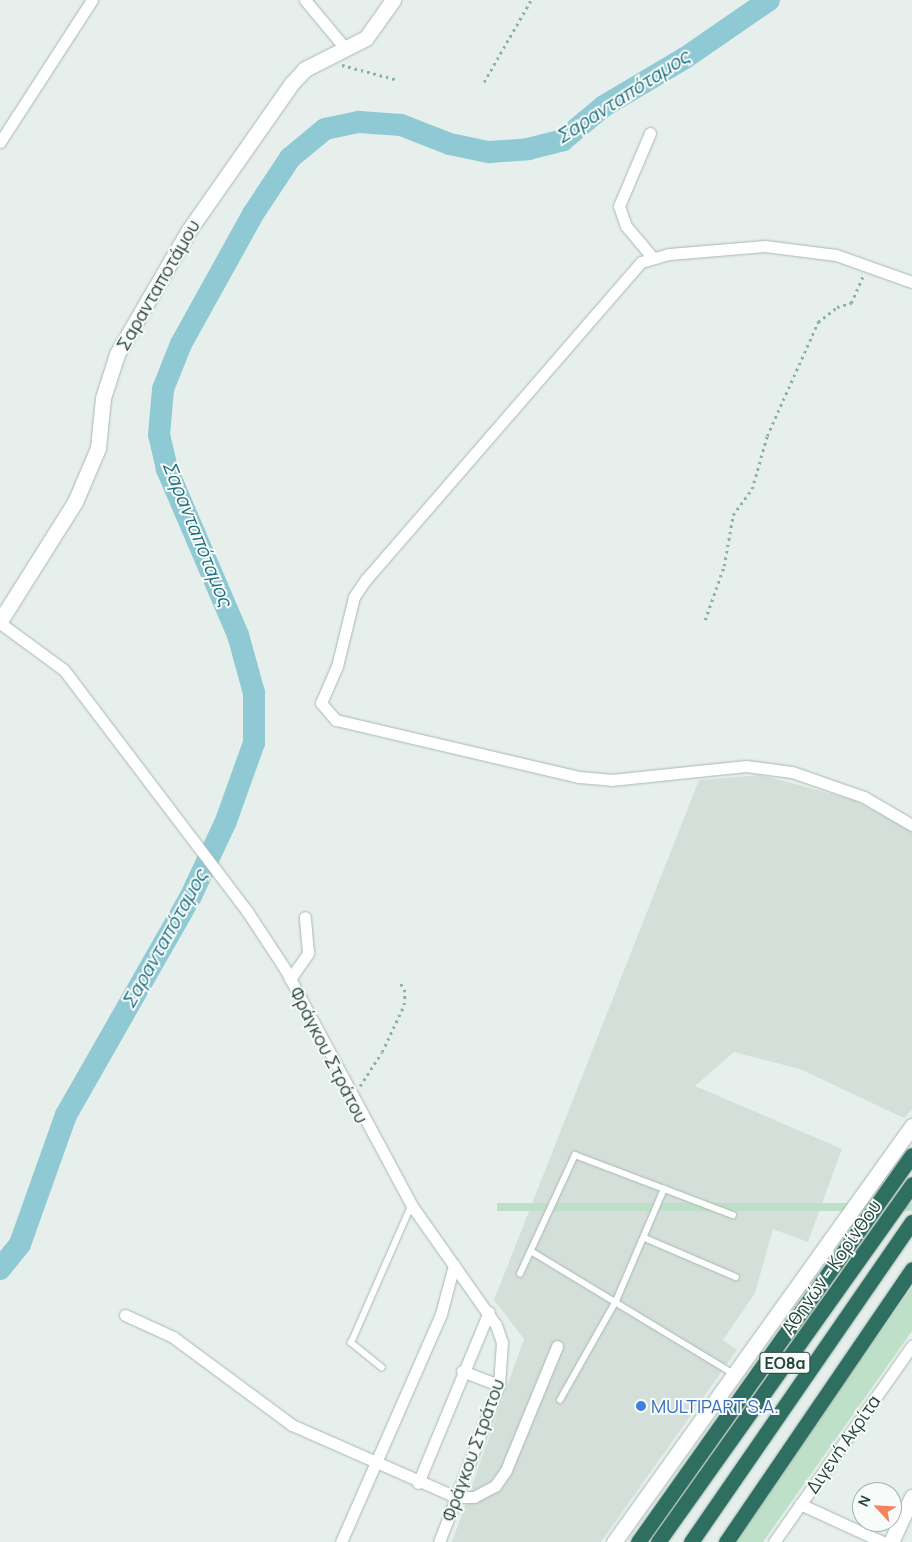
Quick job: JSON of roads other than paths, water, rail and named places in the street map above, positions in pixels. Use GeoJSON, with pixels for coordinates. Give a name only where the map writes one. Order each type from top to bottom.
{"type":"FeatureCollection","features":[{"type":"Feature","properties":{"kind":"highway"},"geometry":{"type":"LineString","coordinates":[[638,1542],[912,1155]]}},
{"type":"Feature","properties":{"kind":"highway","name":"Αθηνών - Κορίνθου"},"geometry":{"type":"LineString","coordinates":[[658,1542],[912,1184]]}},
{"type":"Feature","properties":{"kind":"highway","name":"ΕΟ8α"},"geometry":{"type":"LineString","coordinates":[[691,1542],[912,1222]]}},
{"type":"Feature","properties":{"kind":"highway"},"geometry":{"type":"LineString","coordinates":[[726,1542],[912,1269]]}},
{"type":"Feature","properties":{"kind":"street"},"geometry":{"type":"LineString","coordinates":[[0,142],[92,0]]}},
{"type":"Feature","properties":{"kind":"street"},"geometry":{"type":"LineString","coordinates":[[305,0],[345,48]]}},
{"type":"Feature","properties":{"kind":"street","name":"Σαρανταποτάμου"},"geometry":{"type":"LineString","coordinates":[[0,622],[83,483],[98,448],[103,398],[117,354],[146,302],[252,134],[306,69],[366,38],[393,0]]}},
{"type":"Feature","properties":{"kind":"street"},"geometry":{"type":"LineString","coordinates":[[650,132],[619,206],[626,226],[652,257]]}},
{"type":"Feature","properties":{"kind":"street"},"geometry":{"type":"LineString","coordinates":[[912,282],[866,263],[765,246],[652,257],[626,277],[366,579],[354,597],[337,666],[321,703],[324,710],[336,720],[578,777],[611,780],[746,766],[792,772],[864,797],[912,825]]}},
{"type":"Feature","properties":{"kind":"street","name":"Φράγκου Στράτου"},"geometry":{"type":"LineString","coordinates":[[0,622],[64,670],[222,877],[290,979],[350,1095],[412,1206],[489,1312],[502,1342],[499,1385],[439,1542]]}},
{"type":"Feature","properties":{"kind":"street"},"geometry":{"type":"LineString","coordinates":[[290,979],[308,953],[305,917]]}},
{"type":"Feature","properties":{"kind":"street"},"geometry":{"type":"LineString","coordinates":[[614,1542],[736,1375],[912,1126]]}},
{"type":"Feature","properties":{"kind":"street"},"geometry":{"type":"LineString","coordinates":[[341,1542],[441,1314],[454,1265]]}},
{"type":"Feature","properties":{"kind":"street"},"geometry":{"type":"LineString","coordinates":[[418,1483],[462,1371],[489,1312]]}},
{"type":"Feature","properties":{"kind":"street"},"geometry":{"type":"LineString","coordinates":[[125,1315],[173,1338],[292,1425],[374,1464],[456,1498],[474,1497],[495,1486],[506,1470],[557,1346]]}},
{"type":"Feature","properties":{"kind":"street","name":"Διγενή Ακρίτα"},"geometry":{"type":"LineString","coordinates":[[774,1542],[912,1346]]}},
{"type":"Feature","properties":{"kind":"street"},"geometry":{"type":"LineString","coordinates":[[462,1371],[499,1385]]}},
{"type":"Feature","properties":{"kind":"street"},"geometry":{"type":"LineString","coordinates":[[891,1542],[912,1496]]}},
{"type":"Feature","properties":{"kind":"street"},"geometry":{"type":"LineString","coordinates":[[800,1504],[883,1542]]}},
{"type":"Feature","properties":{"kind":"lane"},"geometry":{"type":"LineString","coordinates":[[520,1274],[575,1155],[733,1215]]}},
{"type":"Feature","properties":{"kind":"lane"},"geometry":{"type":"LineString","coordinates":[[560,1400],[616,1301],[645,1238],[664,1189]]}},
{"type":"Feature","properties":{"kind":"lane"},"geometry":{"type":"LineString","coordinates":[[382,1368],[350,1344],[412,1206]]}},
{"type":"Feature","properties":{"kind":"lane"},"geometry":{"type":"LineString","coordinates":[[645,1238],[736,1277]]}},
{"type":"Feature","properties":{"kind":"lane"},"geometry":{"type":"LineString","coordinates":[[531,1250],[736,1375]]}},
{"type":"Feature","properties":{"kind":"waterway","name":"Σαρανταπόταμος"},"geometry":{"type":"LineString","coordinates":[[0,1269],[20,1244],[66,1115],[190,898],[226,821],[254,743],[254,693],[238,635],[167,469],[159,435],[163,389],[181,344],[253,214],[290,158],[325,129],[359,122],[401,125],[450,144],[489,152],[528,149],[563,140],[604,106],[685,58],[769,0]]}},
{"type":"Feature","properties":{"kind":"place","name":"MULTIPART S.A."},"geometry":{"type":"Point","coordinates":[641,1406]}}]}
